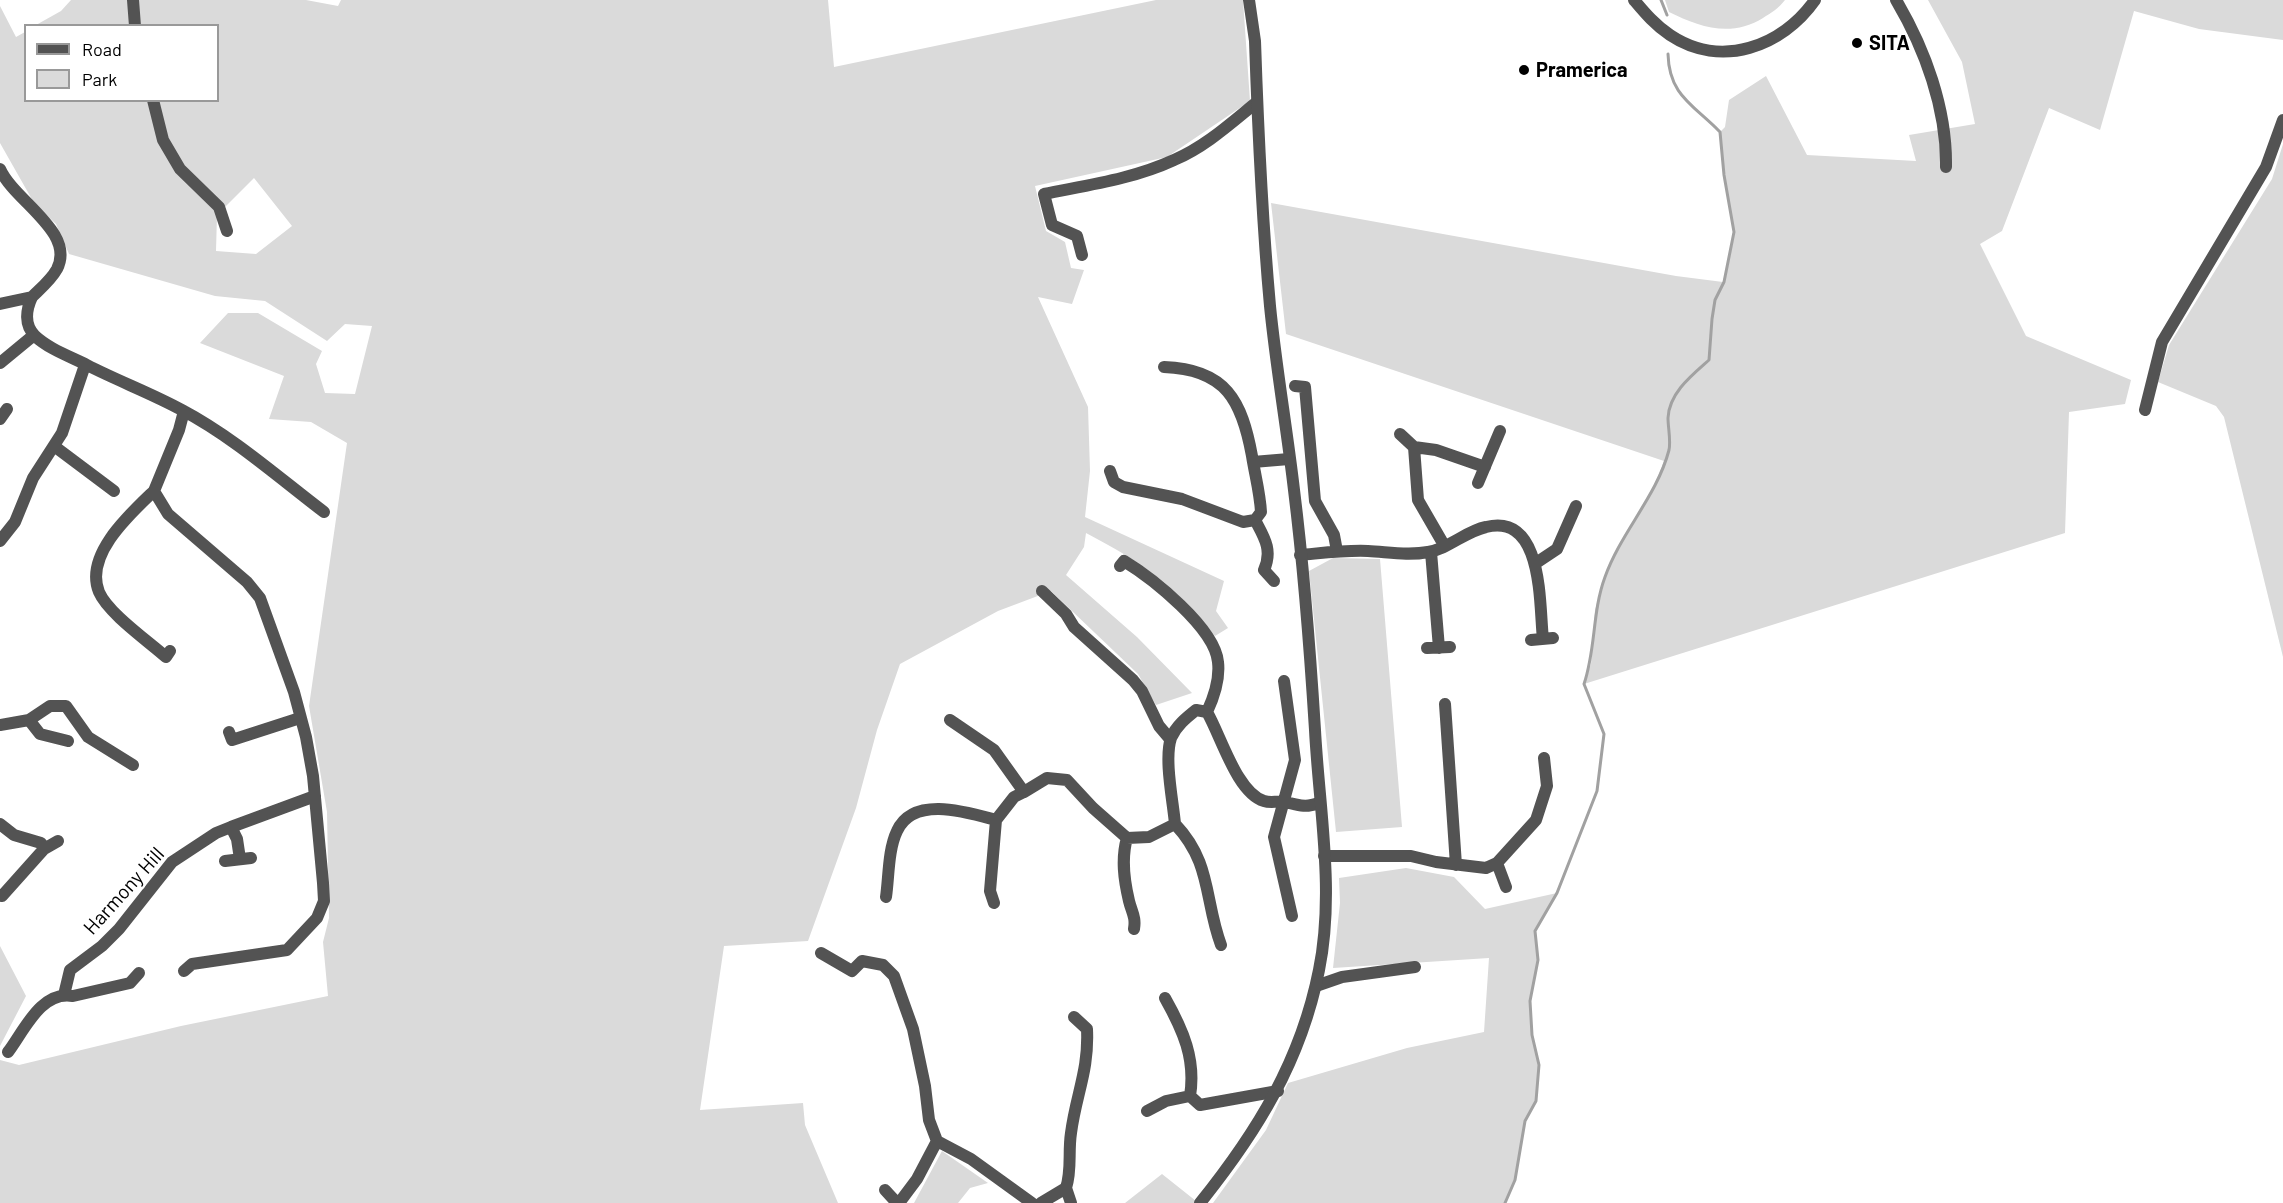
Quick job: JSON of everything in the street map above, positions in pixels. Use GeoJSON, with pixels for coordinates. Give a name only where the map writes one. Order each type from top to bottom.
{"type":"FeatureCollection","features":[{"type":"Feature","properties":{"kind":"street"},"geometry":{"type":"LineString","coordinates":[[133,0],[135,24]]}},
{"type":"Feature","properties":{"kind":"street"},"geometry":{"type":"LineString","coordinates":[[1200,1203],[1229,1167],[1278,1091],[1293,1057],[1316,986],[1323,942],[1324,856],[1300,555],[1270,306],[1255,41],[1249,0]]}},
{"type":"Feature","properties":{"kind":"street"},"geometry":{"type":"LineString","coordinates":[[1634,0],[1651,20],[1672,36],[1695,46],[1722,51],[1743,50],[1779,36],[1798,22],[1815,0]]}},
{"type":"Feature","properties":{"kind":"street"},"geometry":{"type":"LineString","coordinates":[[1896,0],[1916,40],[1941,110],[1946,167]]}},
{"type":"Feature","properties":{"kind":"street"},"geometry":{"type":"LineString","coordinates":[[154,102],[163,140],[180,169],[219,207],[227,231]]}},
{"type":"Feature","properties":{"kind":"street"},"geometry":{"type":"LineString","coordinates":[[1082,255],[1077,236],[1052,225],[1044,194],[1137,174],[1175,160],[1221,131],[1257,102]]}},
{"type":"Feature","properties":{"kind":"street"},"geometry":{"type":"LineString","coordinates":[[2145,410],[2162,342],[2265,167],[2283,120]]}},
{"type":"Feature","properties":{"kind":"street"},"geometry":{"type":"LineString","coordinates":[[0,169],[19,197],[50,226],[59,242],[58,267],[32,297],[26,310],[29,327],[34,335],[59,352],[184,411],[216,430],[324,513]]}},
{"type":"Feature","properties":{"kind":"street"},"geometry":{"type":"LineString","coordinates":[[0,304],[32,297]]}},
{"type":"Feature","properties":{"kind":"street"},"geometry":{"type":"LineString","coordinates":[[0,363],[34,335]]}},
{"type":"Feature","properties":{"kind":"street"},"geometry":{"type":"LineString","coordinates":[[0,541],[15,522],[33,478],[54,446],[71,411],[85,364]]}},
{"type":"Feature","properties":{"kind":"street"},"geometry":{"type":"LineString","coordinates":[[1110,471],[1114,482],[1123,487],[1174,497],[1243,522],[1255,520],[1261,512],[1247,427],[1239,406],[1222,388],[1196,370],[1164,367]]}},
{"type":"Feature","properties":{"kind":"street"},"geometry":{"type":"LineString","coordinates":[[1295,386],[1305,387],[1315,501],[1334,536],[1337,551]]}},
{"type":"Feature","properties":{"kind":"street"},"geometry":{"type":"LineString","coordinates":[[1239,406],[1250,400]]}},
{"type":"Feature","properties":{"kind":"street"},"geometry":{"type":"LineString","coordinates":[[170,651],[166,657],[109,606],[100,593],[97,583],[100,558],[108,543],[154,491],[179,430],[184,411]]}},
{"type":"Feature","properties":{"kind":"street"},"geometry":{"type":"LineString","coordinates":[[1478,483],[1500,431]]}},
{"type":"Feature","properties":{"kind":"street"},"geometry":{"type":"LineString","coordinates":[[1400,434],[1414,447],[1436,450],[1485,467]]}},
{"type":"Feature","properties":{"kind":"street"},"geometry":{"type":"LineString","coordinates":[[54,446],[114,491]]}},
{"type":"Feature","properties":{"kind":"street"},"geometry":{"type":"LineString","coordinates":[[1414,447],[1418,500],[1444,545]]}},
{"type":"Feature","properties":{"kind":"street"},"geometry":{"type":"LineString","coordinates":[[1253,462],[1289,459]]}},
{"type":"Feature","properties":{"kind":"street"},"geometry":{"type":"LineString","coordinates":[[154,491],[168,514],[255,590],[283,659],[306,736],[315,796],[324,901],[317,918],[287,951],[202,962],[192,964],[184,970]]}},
{"type":"Feature","properties":{"kind":"street"},"geometry":{"type":"LineString","coordinates":[[1536,562],[1557,549],[1576,506]]}},
{"type":"Feature","properties":{"kind":"street"},"geometry":{"type":"LineString","coordinates":[[1255,520],[1267,544],[1270,557],[1264,570],[1274,581]]}},
{"type":"Feature","properties":{"kind":"street"},"geometry":{"type":"LineString","coordinates":[[1300,555],[1337,551],[1412,554],[1431,552],[1486,526],[1502,525],[1517,532],[1531,548],[1536,562],[1542,639]]}},
{"type":"Feature","properties":{"kind":"street"},"geometry":{"type":"LineString","coordinates":[[1431,552],[1439,648]]}},
{"type":"Feature","properties":{"kind":"street"},"geometry":{"type":"LineString","coordinates":[[1120,566],[1124,561],[1166,591],[1195,621],[1217,654],[1218,675],[1207,712],[1243,785],[1253,796],[1266,801],[1284,802],[1305,808],[1319,803]]}},
{"type":"Feature","properties":{"kind":"street"},"geometry":{"type":"LineString","coordinates":[[1042,591],[1066,614],[1074,627],[1133,680],[1142,691],[1159,726],[1170,739]]}},
{"type":"Feature","properties":{"kind":"street"},"geometry":{"type":"LineString","coordinates":[[1284,681],[1295,760],[1274,837],[1292,915]]}},
{"type":"Feature","properties":{"kind":"street"},"geometry":{"type":"LineString","coordinates":[[1445,704],[1455,865]]}},
{"type":"Feature","properties":{"kind":"street"},"geometry":{"type":"LineString","coordinates":[[0,725],[28,720],[50,706],[66,706],[88,737],[134,765]]}},
{"type":"Feature","properties":{"kind":"street"},"geometry":{"type":"LineString","coordinates":[[1207,712],[1196,710],[1180,723],[1170,739],[1170,764],[1175,824],[1190,841],[1204,868],[1211,914],[1221,945]]}},
{"type":"Feature","properties":{"kind":"street"},"geometry":{"type":"LineString","coordinates":[[229,732],[232,740],[300,718]]}},
{"type":"Feature","properties":{"kind":"street"},"geometry":{"type":"LineString","coordinates":[[28,720],[40,734],[55,733],[68,741]]}},
{"type":"Feature","properties":{"kind":"street"},"geometry":{"type":"LineString","coordinates":[[950,720],[994,750],[1023,792]]}},
{"type":"Feature","properties":{"kind":"street"},"geometry":{"type":"LineString","coordinates":[[1324,856],[1411,856],[1455,865],[1486,868],[1497,863],[1536,820],[1547,786],[1544,758]]}},
{"type":"Feature","properties":{"kind":"street"},"geometry":{"type":"LineString","coordinates":[[994,903],[990,891],[996,820],[1014,797],[1047,778],[1067,780],[1126,838],[1149,837],[1175,824]]}},
{"type":"Feature","properties":{"kind":"street","name":"Harmony Hill"},"geometry":{"type":"LineString","coordinates":[[64,995],[70,970],[102,946],[119,929],[172,862],[216,833],[315,796]]}},
{"type":"Feature","properties":{"kind":"street"},"geometry":{"type":"LineString","coordinates":[[886,897],[892,847],[897,831],[904,820],[919,810],[937,809],[996,820]]}},
{"type":"Feature","properties":{"kind":"street"},"geometry":{"type":"LineString","coordinates":[[0,824],[14,835],[41,843],[44,849]]}},
{"type":"Feature","properties":{"kind":"street"},"geometry":{"type":"LineString","coordinates":[[225,861],[246,859],[231,828]]}},
{"type":"Feature","properties":{"kind":"street"},"geometry":{"type":"LineString","coordinates":[[1126,838],[1123,869],[1130,906],[1136,917],[1134,929]]}},
{"type":"Feature","properties":{"kind":"street"},"geometry":{"type":"LineString","coordinates":[[3,896],[44,849],[58,841]]}},
{"type":"Feature","properties":{"kind":"street"},"geometry":{"type":"LineString","coordinates":[[1497,863],[1506,887]]}},
{"type":"Feature","properties":{"kind":"street"},"geometry":{"type":"LineString","coordinates":[[821,953],[852,971],[862,961],[883,965],[894,976],[913,1029],[925,1086],[928,1120],[937,1141],[971,1159],[1032,1203]]}},
{"type":"Feature","properties":{"kind":"street"},"geometry":{"type":"LineString","coordinates":[[1316,986],[1342,977],[1382,978],[1415,967]]}},
{"type":"Feature","properties":{"kind":"street"},"geometry":{"type":"LineString","coordinates":[[8,1052],[40,1007],[64,995],[73,996],[130,983],[139,973]]}},
{"type":"Feature","properties":{"kind":"street"},"geometry":{"type":"LineString","coordinates":[[1165,998],[1183,1030],[1189,1049],[1192,1083],[1190,1096]]}},
{"type":"Feature","properties":{"kind":"street"},"geometry":{"type":"LineString","coordinates":[[1041,1203],[1066,1188],[1071,1176],[1070,1135],[1089,1055],[1087,1029],[1074,1017]]}},
{"type":"Feature","properties":{"kind":"street"},"geometry":{"type":"LineString","coordinates":[[1190,1096],[1200,1105],[1278,1091]]}},
{"type":"Feature","properties":{"kind":"street"},"geometry":{"type":"LineString","coordinates":[[1148,1111],[1166,1101],[1190,1096]]}},
{"type":"Feature","properties":{"kind":"street"},"geometry":{"type":"LineString","coordinates":[[885,1190],[898,1203],[917,1179],[937,1141]]}},
{"type":"Feature","properties":{"kind":"street"},"geometry":{"type":"LineString","coordinates":[[1066,1188],[1071,1203]]}},
{"type":"Feature","properties":{"kind":"green space"},"geometry":{"type":"Polygon","coordinates":[[[71,0],[306,0],[338,6],[341,0],[828,0],[834,67],[1156,0],[1243,0],[1250,101],[1167,157],[1035,186],[1046,231],[1065,242],[1071,268],[1084,270],[1072,304],[1038,297],[1088,407],[1090,471],[1085,517],[1224,581],[1216,611],[1228,628],[1215,636],[1185,602],[1156,576],[1086,533],[1084,547],[1066,575],[1137,637],[1192,693],[1156,705],[1138,674],[1051,591],[998,611],[900,664],[877,730],[856,808],[808,941],[724,946],[700,1110],[803,1103],[805,1125],[838,1203],[0,1203],[0,1060],[19,1065],[181,1026],[328,996],[323,942],[329,918],[327,812],[309,706],[347,443],[311,422],[269,419],[284,376],[200,343],[228,313],[258,313],[322,351],[316,364],[325,393],[355,394],[372,326],[345,324],[327,341],[265,301],[215,296],[69,254],[56,224],[34,203],[0,143],[0,6],[16,37],[24,33],[24,102],[219,102],[219,24],[38,24],[61,11],[71,0]],[[254,178],[217,215],[216,251],[256,254],[292,226],[254,178]]]}},
{"type":"Feature","properties":{"kind":"green space"},"geometry":{"type":"Polygon","coordinates":[[[1665,0],[1785,0],[1772,12],[1751,24],[1727,29],[1703,26],[1669,12],[1665,0]]]}},
{"type":"Feature","properties":{"kind":"green space"},"geometry":{"type":"Polygon","coordinates":[[[1928,0],[2283,0],[2283,40],[2199,29],[2134,11],[2100,130],[2049,108],[2002,231],[1980,244],[2026,336],[2131,380],[2125,404],[2069,412],[2065,533],[1584,684],[1591,664],[1595,610],[1604,579],[1616,550],[1652,492],[1664,461],[1286,334],[1271,203],[1676,276],[1723,282],[1734,232],[1724,175],[1720,132],[1725,127],[1729,100],[1766,76],[1807,155],[1916,161],[1909,135],[1975,124],[1962,62],[1928,0]]]}},
{"type":"Feature","properties":{"kind":"green space"},"geometry":{"type":"Polygon","coordinates":[[[2283,144],[2283,657],[2224,417],[2216,406],[2158,382],[2169,345],[2272,179],[2283,144]]]}},
{"type":"Feature","properties":{"kind":"green space"},"geometry":{"type":"Polygon","coordinates":[[[1333,558],[1380,559],[1402,827],[1336,832],[1309,571],[1333,558]]]}},
{"type":"Feature","properties":{"kind":"green space"},"geometry":{"type":"Polygon","coordinates":[[[1406,868],[1454,877],[1485,909],[1557,893],[1535,931],[1538,960],[1530,1001],[1532,1035],[1539,1065],[1536,1101],[1525,1121],[1515,1180],[1505,1203],[1213,1203],[1266,1130],[1288,1083],[1407,1048],[1484,1032],[1489,958],[1333,968],[1340,903],[1339,878],[1406,868]]]}},
{"type":"Feature","properties":{"kind":"green space"},"geometry":{"type":"Polygon","coordinates":[[[0,946],[26,996],[0,1046],[0,946]]]}},
{"type":"Feature","properties":{"kind":"green space"},"geometry":{"type":"Polygon","coordinates":[[[942,1151],[988,1183],[970,1188],[958,1203],[914,1203],[942,1151]]]}},
{"type":"Feature","properties":{"kind":"green space"},"geometry":{"type":"Polygon","coordinates":[[[1162,1174],[1196,1201],[1194,1203],[1125,1203],[1162,1174]]]}},
{"type":"Feature","properties":{"kind":"waterway"},"geometry":{"type":"LineString","coordinates":[[1661,0],[1667,15]]}},
{"type":"Feature","properties":{"kind":"waterway"},"geometry":{"type":"LineString","coordinates":[[1505,1203],[1515,1180],[1525,1121],[1536,1101],[1539,1065],[1532,1035],[1530,1001],[1538,960],[1535,931],[1557,893],[1597,791],[1604,734],[1584,684],[1591,657],[1601,590],[1620,545],[1648,499],[1663,467],[1670,446],[1668,418],[1672,400],[1682,385],[1709,360],[1715,300],[1724,282],[1734,232],[1724,175],[1720,132],[1692,107],[1678,90],[1669,68],[1668,54]]}},
{"type":"Feature","properties":{"kind":"place","name":"SITA"},"geometry":{"type":"Point","coordinates":[1857,43]}},
{"type":"Feature","properties":{"kind":"place","name":"Pramerica"},"geometry":{"type":"Point","coordinates":[1524,70]}}]}
